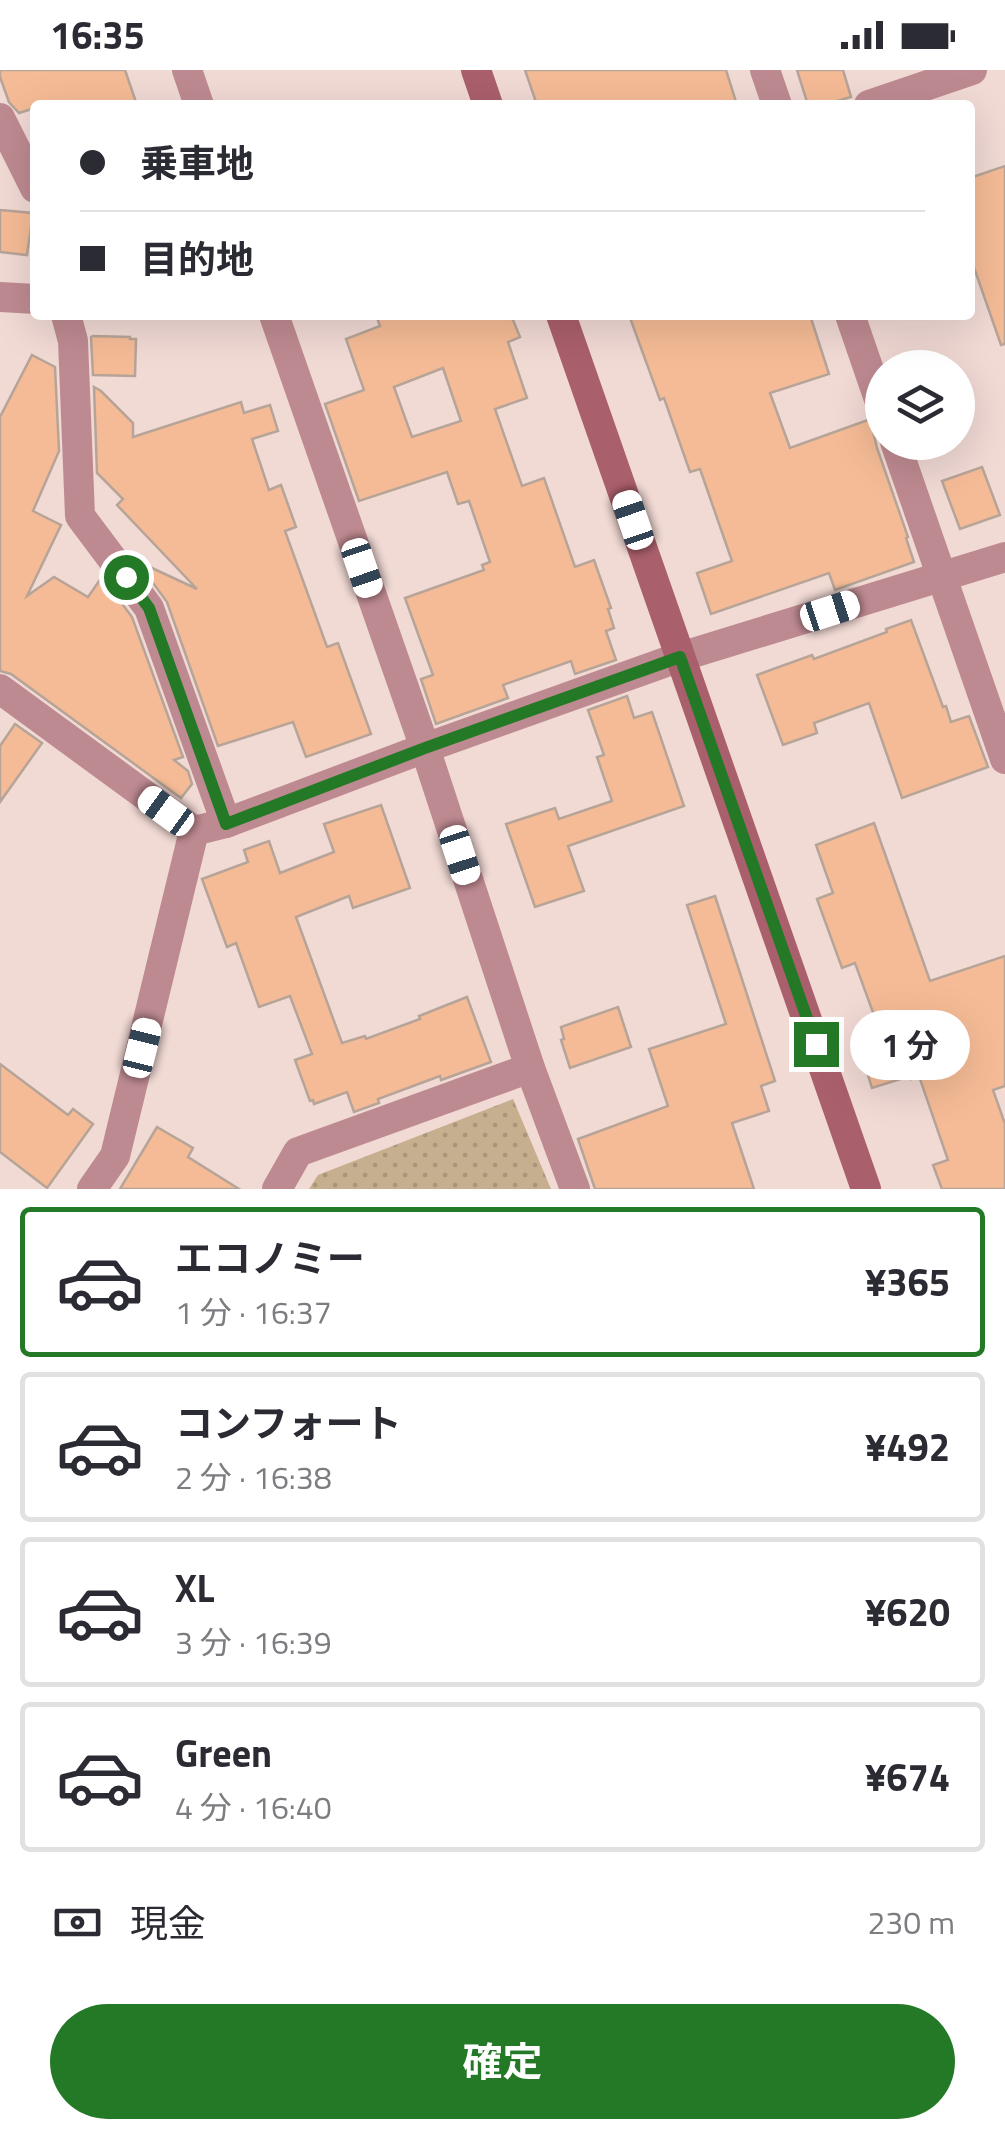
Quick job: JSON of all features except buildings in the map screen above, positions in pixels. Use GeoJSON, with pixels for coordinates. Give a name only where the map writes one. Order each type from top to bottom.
{"type":"FeatureCollection","features":[{"type":"Feature","properties":{"kind":"street"},"geometry":{"type":"LineString","coordinates":[[187,70],[197,100]]}},
{"type":"Feature","properties":{"kind":"street"},"geometry":{"type":"LineString","coordinates":[[476,70],[486,100]]}},
{"type":"Feature","properties":{"kind":"street"},"geometry":{"type":"LineString","coordinates":[[765,70],[775,100]]}},
{"type":"Feature","properties":{"kind":"street"},"geometry":{"type":"LineString","coordinates":[[884,100],[972,70]]}},
{"type":"Feature","properties":{"kind":"street"},"geometry":{"type":"LineString","coordinates":[[0,118],[30,178]]}},
{"type":"Feature","properties":{"kind":"street"},"geometry":{"type":"LineString","coordinates":[[0,297],[30,299]]}},
{"type":"Feature","properties":{"kind":"street"},"geometry":{"type":"LineString","coordinates":[[67,320],[73,342],[80,516],[149,608],[226,824]]}},
{"type":"Feature","properties":{"kind":"street"},"geometry":{"type":"LineString","coordinates":[[276,320],[425,748],[530,1068],[575,1189]]}},
{"type":"Feature","properties":{"kind":"street"},"geometry":{"type":"LineString","coordinates":[[563,320],[866,1189]]}},
{"type":"Feature","properties":{"kind":"street"},"geometry":{"type":"LineString","coordinates":[[852,320],[865,359]]}},
{"type":"Feature","properties":{"kind":"street"},"geometry":{"type":"LineString","coordinates":[[901,460],[1005,759]]}},
{"type":"Feature","properties":{"kind":"street"},"geometry":{"type":"LineString","coordinates":[[0,689],[194,831],[226,824],[680,657],[1005,557]]}},
{"type":"Feature","properties":{"kind":"street"},"geometry":{"type":"LineString","coordinates":[[92,1189],[116,1156],[194,831]]}},
{"type":"Feature","properties":{"kind":"street"},"geometry":{"type":"LineString","coordinates":[[277,1189],[298,1152],[530,1068]]}},
{"type":"Feature","properties":{"kind":"shaded area"},"geometry":{"type":"Polygon","coordinates":[[[513,1099],[551,1189],[309,1189],[318,1175],[513,1099]]]}},
{"type":"Feature","properties":{"kind":"route"},"geometry":{"type":"LineString","coordinates":[[126,577],[149,608],[226,824],[680,657],[816,1044]]}}]}
